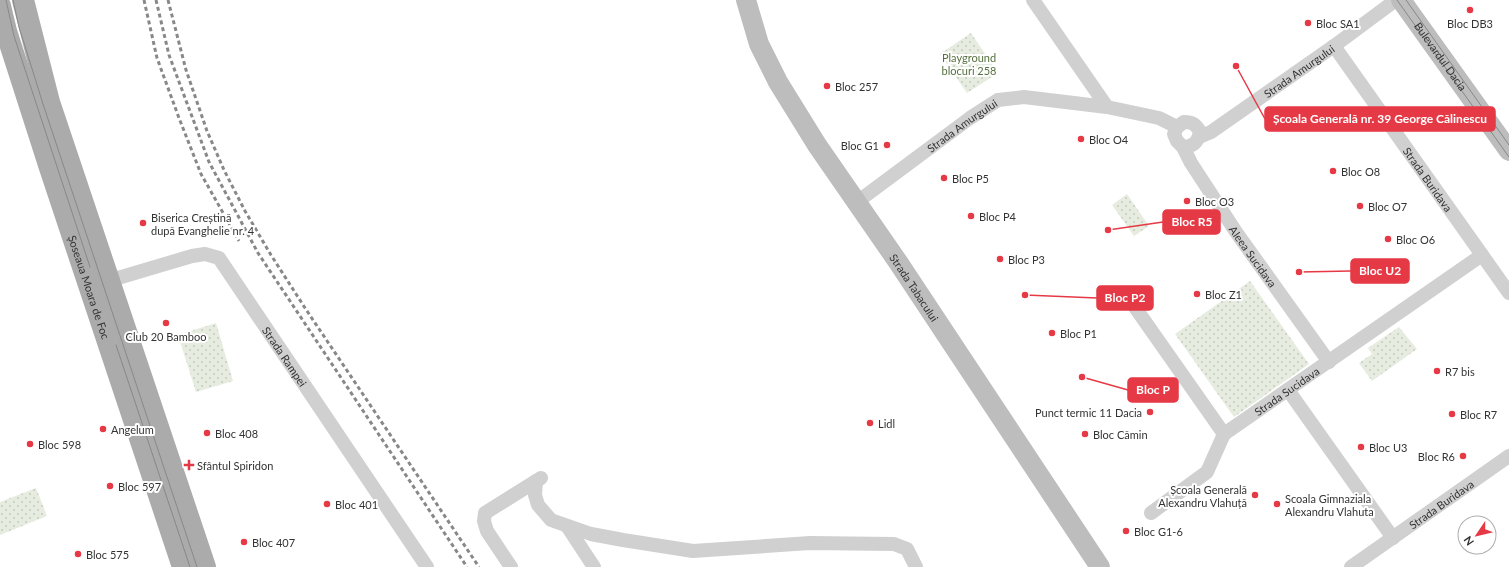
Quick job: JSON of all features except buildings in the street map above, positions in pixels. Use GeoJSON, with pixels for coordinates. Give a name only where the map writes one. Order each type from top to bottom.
{"type":"FeatureCollection","features":[{"type":"Feature","properties":{"kind":"main road","name":"Șoseaua Moara de Foc"},"geometry":{"type":"LineString","coordinates":[[23,0],[49,102],[99,283],[183,567]]}},
{"type":"Feature","properties":{"kind":"main road","name":"Șoseaua Moara de Foc"},"geometry":{"type":"LineString","coordinates":[[0,6],[3,32],[99,283],[204,567]]}},
{"type":"Feature","properties":{"kind":"street","name":"Strada Tabacului"},"geometry":{"type":"LineString","coordinates":[[746,0],[758,44],[774,75],[817,145],[972,372],[1100,567]]}},
{"type":"Feature","properties":{"kind":"street"},"geometry":{"type":"LineString","coordinates":[[1033,0],[1107,107]]}},
{"type":"Feature","properties":{"kind":"street","name":"Strada Amurgului"},"geometry":{"type":"LineString","coordinates":[[1183,147],[1190,147],[1196,143],[1199,137],[1210,132],[1334,46],[1396,0]]}},
{"type":"Feature","properties":{"kind":"street","name":"Bulevardul Dacia"},"geometry":{"type":"LineString","coordinates":[[1401,0],[1509,151]]}},
{"type":"Feature","properties":{"kind":"street"},"geometry":{"type":"LineString","coordinates":[[3,32],[29,25]]}},
{"type":"Feature","properties":{"kind":"street","name":"Strada Buridava"},"geometry":{"type":"LineString","coordinates":[[1334,46],[1509,292]]}},
{"type":"Feature","properties":{"kind":"street","name":"Strada Amurgului"},"geometry":{"type":"LineString","coordinates":[[857,202],[970,118],[998,100],[1024,97],[1107,107],[1158,118],[1177,127]]}},
{"type":"Feature","properties":{"kind":"street"},"geometry":{"type":"LineString","coordinates":[[1183,147],[1177,142],[1174,134],[1177,127],[1184,122],[1191,122],[1197,126],[1200,132],[1199,137]]}},
{"type":"Feature","properties":{"kind":"street","name":"Aleea Sucidava"},"geometry":{"type":"LineString","coordinates":[[1183,147],[1191,163],[1236,232],[1329,362]]}},
{"type":"Feature","properties":{"kind":"street","name":"Strada Rampei"},"geometry":{"type":"LineString","coordinates":[[99,283],[192,256],[205,254],[219,258],[427,567]]}},
{"type":"Feature","properties":{"kind":"street","name":"Strada Sucidava"},"geometry":{"type":"LineString","coordinates":[[1224,434],[1482,255]]}},
{"type":"Feature","properties":{"kind":"street"},"geometry":{"type":"LineString","coordinates":[[1132,303],[1224,434],[1207,472],[1150,513]]}},
{"type":"Feature","properties":{"kind":"street"},"geometry":{"type":"LineString","coordinates":[[1288,390],[1392,538]]}},
{"type":"Feature","properties":{"kind":"street","name":"Strada Buridava"},"geometry":{"type":"LineString","coordinates":[[1351,567],[1509,456]]}},
{"type":"Feature","properties":{"kind":"street"},"geometry":{"type":"LineString","coordinates":[[511,567],[487,531],[484,521],[486,512],[538,480],[535,495],[538,505],[551,520],[591,534],[693,551],[810,543],[894,544],[907,549],[916,567]]}},
{"type":"Feature","properties":{"kind":"street"},"geometry":{"type":"LineString","coordinates":[[567,526],[594,567]]}},
{"type":"Feature","properties":{"kind":"green space","name":"Playground blocuri 258"},"geometry":{"type":"Polygon","coordinates":[[[971,33],[998,73],[967,93],[940,54],[971,33]]]}},
{"type":"Feature","properties":{"kind":"green space"},"geometry":{"type":"Polygon","coordinates":[[[1127,194],[1149,226],[1134,236],[1112,205],[1127,194]]]}},
{"type":"Feature","properties":{"kind":"green space"},"geometry":{"type":"Polygon","coordinates":[[[1250,281],[1309,364],[1234,417],[1175,334],[1250,281]]]}},
{"type":"Feature","properties":{"kind":"green space"},"geometry":{"type":"Polygon","coordinates":[[[216,323],[233,381],[196,392],[178,335],[216,323]]]}},
{"type":"Feature","properties":{"kind":"green space"},"geometry":{"type":"Polygon","coordinates":[[[1399,327],[1417,349],[1372,381],[1359,363],[1372,354],[1368,348],[1399,327]]]}},
{"type":"Feature","properties":{"kind":"green space"},"geometry":{"type":"Polygon","coordinates":[[[36,488],[47,516],[0,535],[0,502],[36,488]]]}},
{"type":"Feature","properties":{"kind":"tram line"},"geometry":{"type":"LineString","coordinates":[[6,0],[14,36],[90,267]]}},
{"type":"Feature","properties":{"kind":"tram line"},"geometry":{"type":"LineString","coordinates":[[13,0],[19,27],[43,104],[197,567]]}},
{"type":"Feature","properties":{"kind":"tram line"},"geometry":{"type":"LineString","coordinates":[[1397,0],[1509,157]]}},
{"type":"Feature","properties":{"kind":"tram line"},"geometry":{"type":"LineString","coordinates":[[1406,0],[1509,145]]}},
{"type":"Feature","properties":{"kind":"tram line"},"geometry":{"type":"LineString","coordinates":[[116,345],[190,567]]}},
{"type":"Feature","properties":{"kind":"railway"},"geometry":{"type":"LineString","coordinates":[[144,0],[157,58],[201,174],[239,241]]}},
{"type":"Feature","properties":{"kind":"railway"},"geometry":{"type":"LineString","coordinates":[[156,0],[169,55],[209,162],[258,253],[467,567]]}},
{"type":"Feature","properties":{"kind":"railway"},"geometry":{"type":"LineString","coordinates":[[168,0],[186,70],[207,131],[224,170],[245,211],[305,308],[479,567]]}},
{"type":"Feature","properties":{"kind":"place","name":"Bloc DB3"},"geometry":{"type":"Point","coordinates":[1470,10]}},
{"type":"Feature","properties":{"kind":"place","name":"Bloc SA1"},"geometry":{"type":"Point","coordinates":[1308,23]}},
{"type":"Feature","properties":{"kind":"place","name":"Școala Generală nr. 39 George Călinescu"},"geometry":{"type":"Point","coordinates":[1236,66]}},
{"type":"Feature","properties":{"kind":"place","name":"Bloc 257"},"geometry":{"type":"Point","coordinates":[827,86]}},
{"type":"Feature","properties":{"kind":"place","name":"Bloc O4"},"geometry":{"type":"Point","coordinates":[1081,139]}},
{"type":"Feature","properties":{"kind":"place","name":"Bloc G1"},"geometry":{"type":"Point","coordinates":[887,145]}},
{"type":"Feature","properties":{"kind":"place","name":"Bloc O8"},"geometry":{"type":"Point","coordinates":[1333,171]}},
{"type":"Feature","properties":{"kind":"place","name":"Bloc P5"},"geometry":{"type":"Point","coordinates":[944,178]}},
{"type":"Feature","properties":{"kind":"place","name":"Bloc O3"},"geometry":{"type":"Point","coordinates":[1187,201]}},
{"type":"Feature","properties":{"kind":"place","name":"Bloc O7"},"geometry":{"type":"Point","coordinates":[1360,206]}},
{"type":"Feature","properties":{"kind":"place","name":"Bloc P4"},"geometry":{"type":"Point","coordinates":[971,216]}},
{"type":"Feature","properties":{"kind":"place","name":"Biserica Creștină după Evanghelie nr. 4"},"geometry":{"type":"Point","coordinates":[143,223]}},
{"type":"Feature","properties":{"kind":"place","name":"Bloc R5"},"geometry":{"type":"Point","coordinates":[1108,230]}},
{"type":"Feature","properties":{"kind":"place","name":"Bloc O6"},"geometry":{"type":"Point","coordinates":[1388,239]}},
{"type":"Feature","properties":{"kind":"place","name":"Bloc P3"},"geometry":{"type":"Point","coordinates":[1000,259]}},
{"type":"Feature","properties":{"kind":"place","name":"Bloc U2"},"geometry":{"type":"Point","coordinates":[1299,272]}},
{"type":"Feature","properties":{"kind":"place","name":"Bloc Z1"},"geometry":{"type":"Point","coordinates":[1197,294]}},
{"type":"Feature","properties":{"kind":"place","name":"Bloc P2"},"geometry":{"type":"Point","coordinates":[1025,295]}},
{"type":"Feature","properties":{"kind":"place","name":"Club 20 Bamboo"},"geometry":{"type":"Point","coordinates":[166,323]}},
{"type":"Feature","properties":{"kind":"place","name":"Bloc P1"},"geometry":{"type":"Point","coordinates":[1052,333]}},
{"type":"Feature","properties":{"kind":"place","name":"R7 bis"},"geometry":{"type":"Point","coordinates":[1437,371]}},
{"type":"Feature","properties":{"kind":"place","name":"Bloc P"},"geometry":{"type":"Point","coordinates":[1082,377]}},
{"type":"Feature","properties":{"kind":"place","name":"Punct termic 11 Dacia"},"geometry":{"type":"Point","coordinates":[1150,412]}},
{"type":"Feature","properties":{"kind":"place","name":"Bloc R7"},"geometry":{"type":"Point","coordinates":[1452,414]}},
{"type":"Feature","properties":{"kind":"place","name":"Lidl"},"geometry":{"type":"Point","coordinates":[870,423]}},
{"type":"Feature","properties":{"kind":"place","name":"Angelum"},"geometry":{"type":"Point","coordinates":[103,429]}},
{"type":"Feature","properties":{"kind":"place","name":"Bloc 408"},"geometry":{"type":"Point","coordinates":[207,433]}},
{"type":"Feature","properties":{"kind":"place","name":"Bloc Cămin"},"geometry":{"type":"Point","coordinates":[1085,434]}},
{"type":"Feature","properties":{"kind":"place","name":"Bloc 598"},"geometry":{"type":"Point","coordinates":[30,444]}},
{"type":"Feature","properties":{"kind":"place","name":"Bloc U3"},"geometry":{"type":"Point","coordinates":[1361,447]}},
{"type":"Feature","properties":{"kind":"place","name":"Bloc R6"},"geometry":{"type":"Point","coordinates":[1463,456]}},
{"type":"Feature","properties":{"kind":"place","name":"Sfântul Spiridon"},"geometry":{"type":"Point","coordinates":[189,465]}},
{"type":"Feature","properties":{"kind":"place","name":"Bloc 597"},"geometry":{"type":"Point","coordinates":[110,486]}},
{"type":"Feature","properties":{"kind":"place","name":"Școala Generală Alexandru Vlahuță"},"geometry":{"type":"Point","coordinates":[1255,495]}},
{"type":"Feature","properties":{"kind":"place","name":"Bloc 401"},"geometry":{"type":"Point","coordinates":[327,504]}},
{"type":"Feature","properties":{"kind":"place","name":"Scoala Gimnaziala Alexandru Vlahuta"},"geometry":{"type":"Point","coordinates":[1277,504]}},
{"type":"Feature","properties":{"kind":"place","name":"Bloc G1-6"},"geometry":{"type":"Point","coordinates":[1126,531]}},
{"type":"Feature","properties":{"kind":"place","name":"Bloc 407"},"geometry":{"type":"Point","coordinates":[244,542]}},
{"type":"Feature","properties":{"kind":"place","name":"Bloc 575"},"geometry":{"type":"Point","coordinates":[78,554]}}]}
